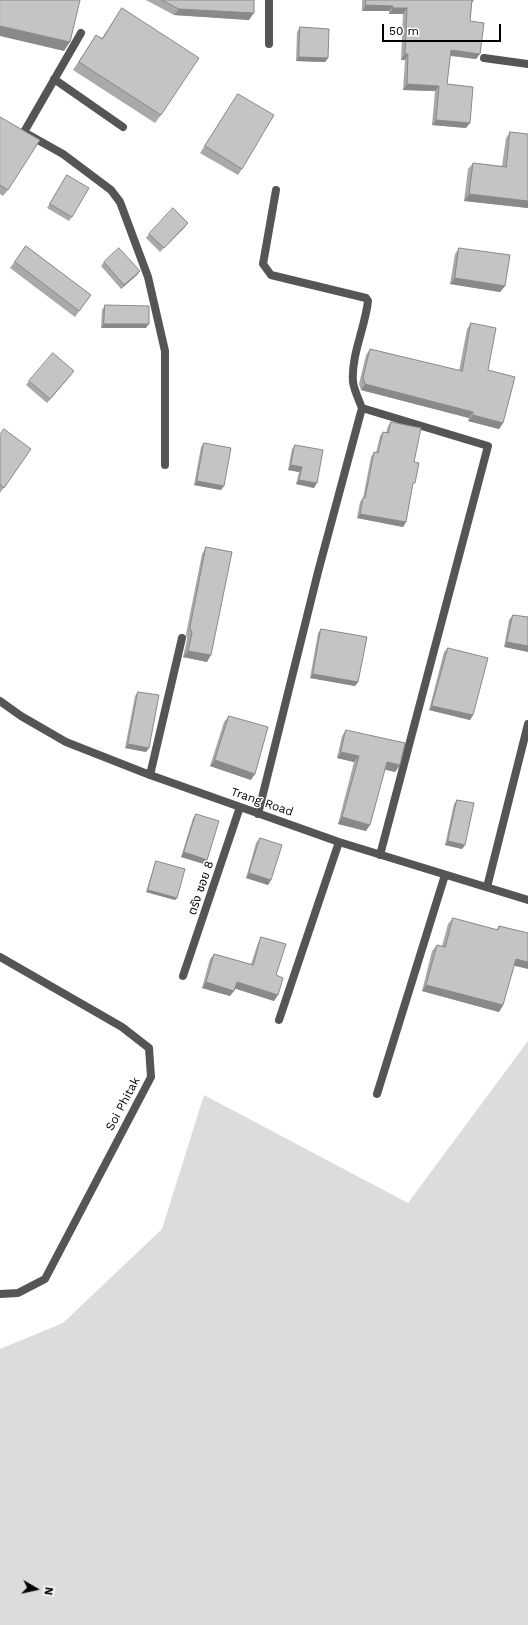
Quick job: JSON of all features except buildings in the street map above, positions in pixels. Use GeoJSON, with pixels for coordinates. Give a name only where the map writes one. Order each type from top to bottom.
{"type":"FeatureCollection","features":[{"type":"Feature","properties":{"kind":"street"},"geometry":{"type":"LineString","coordinates":[[269,0],[269,44]]}},
{"type":"Feature","properties":{"kind":"street"},"geometry":{"type":"LineString","coordinates":[[81,33],[54,80],[21,131],[63,154],[111,190],[120,202],[148,277],[165,351],[165,465]]}},
{"type":"Feature","properties":{"kind":"street"},"geometry":{"type":"LineString","coordinates":[[484,58],[528,64]]}},
{"type":"Feature","properties":{"kind":"street"},"geometry":{"type":"LineString","coordinates":[[54,80],[123,127]]}},
{"type":"Feature","properties":{"kind":"street"},"geometry":{"type":"LineString","coordinates":[[258,814],[318,572],[362,408],[353,383],[353,376],[368,301],[366,298],[271,275],[266,271],[263,264],[276,190]]}},
{"type":"Feature","properties":{"kind":"street"},"geometry":{"type":"LineString","coordinates":[[362,408],[488,446],[380,855]]}},
{"type":"Feature","properties":{"kind":"street"},"geometry":{"type":"LineString","coordinates":[[150,775],[182,638]]}},
{"type":"Feature","properties":{"kind":"street","name":"Trang Road"},"geometry":{"type":"LineString","coordinates":[[0,701],[21,716],[66,742],[150,775],[339,842],[528,900]]}},
{"type":"Feature","properties":{"kind":"street"},"geometry":{"type":"LineString","coordinates":[[487,887],[528,724]]}},
{"type":"Feature","properties":{"kind":"street","name":"ตรัง ซอย 8"},"geometry":{"type":"LineString","coordinates":[[183,976],[240,807]]}},
{"type":"Feature","properties":{"kind":"street"},"geometry":{"type":"LineString","coordinates":[[279,1020],[339,842]]}},
{"type":"Feature","properties":{"kind":"street"},"geometry":{"type":"LineString","coordinates":[[377,1094],[445,875]]}},
{"type":"Feature","properties":{"kind":"street","name":"Soi Phitak"},"geometry":{"type":"LineString","coordinates":[[0,957],[122,1027],[149,1048],[151,1077],[45,1279],[18,1293],[0,1294]]}},
{"type":"Feature","properties":{"kind":"shaded area"},"geometry":{"type":"Polygon","coordinates":[[[528,1041],[528,1625],[0,1625],[0,1349],[63,1323],[162,1229],[204,1095],[408,1203],[528,1041]]]}}]}
